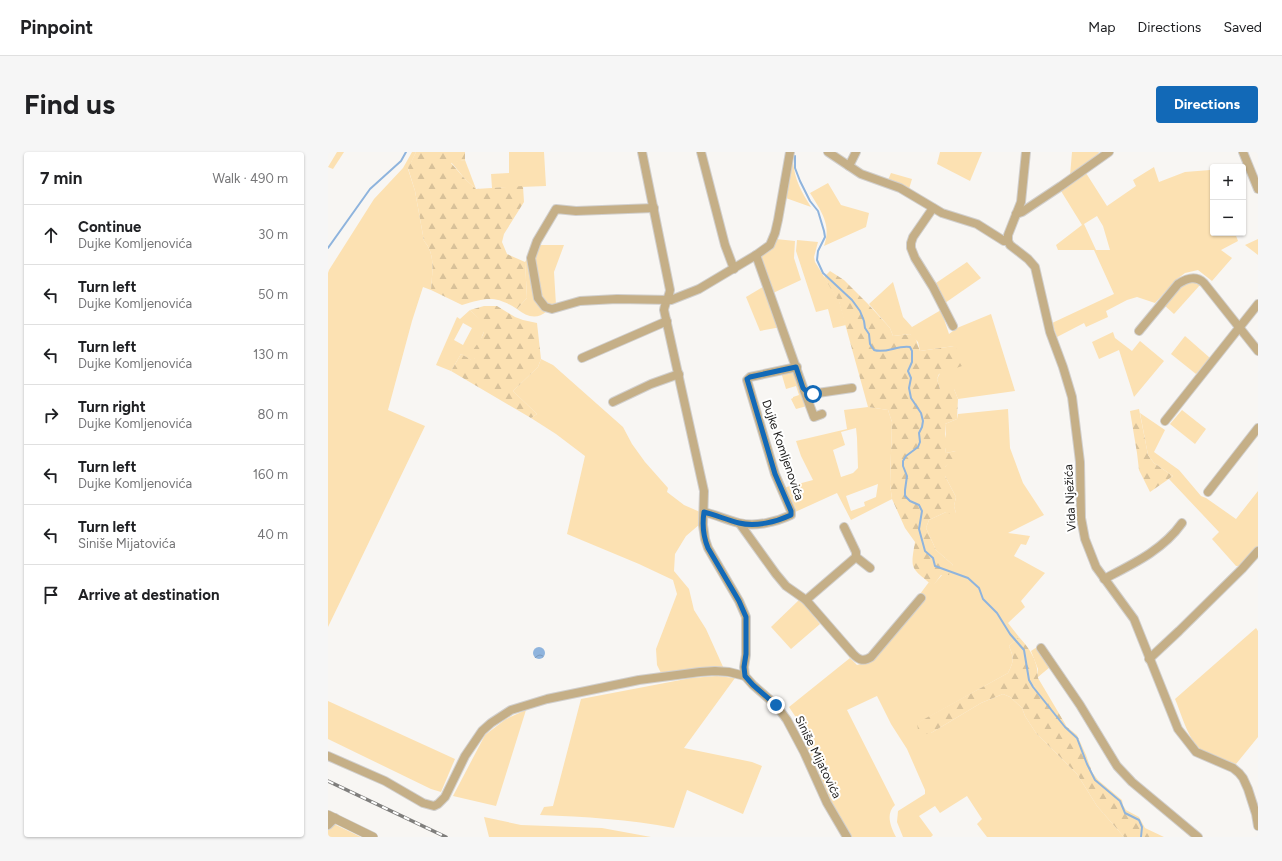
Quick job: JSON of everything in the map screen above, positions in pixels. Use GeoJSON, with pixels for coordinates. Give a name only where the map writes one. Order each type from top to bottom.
{"type":"FeatureCollection","features":[{"type":"Feature","properties":{"kind":"street"},"geometry":{"type":"LineString","coordinates":[[328,756],[385,782],[423,803],[434,806],[445,798],[465,756],[482,730],[511,710],[548,699],[639,680],[715,671],[729,672],[745,676],[746,617],[739,601],[708,548],[705,539],[703,525],[704,491],[667,321],[665,308],[670,294],[670,286],[642,152]]}},
{"type":"Feature","properties":{"kind":"street"},"geometry":{"type":"LineString","coordinates":[[701,152],[725,245],[734,269]]}},
{"type":"Feature","properties":{"kind":"street"},"geometry":{"type":"LineString","coordinates":[[654,208],[576,211],[556,209],[531,258],[538,298],[542,304],[548,308],[554,308],[580,301],[617,299],[671,300],[699,289],[734,269],[770,245],[775,233],[790,152]]}},
{"type":"Feature","properties":{"kind":"street"},"geometry":{"type":"LineString","coordinates":[[828,152],[865,176],[900,188],[933,208],[950,216],[977,224],[1004,241],[1008,241],[1008,235],[1021,202],[1026,152]]}},
{"type":"Feature","properties":{"kind":"street"},"geometry":{"type":"LineString","coordinates":[[849,166],[856,152]]}},
{"type":"Feature","properties":{"kind":"street"},"geometry":{"type":"LineString","coordinates":[[1016,214],[1022,212],[1061,186],[1108,152]]}},
{"type":"Feature","properties":{"kind":"street"},"geometry":{"type":"LineString","coordinates":[[1243,152],[1258,189]]}},
{"type":"Feature","properties":{"kind":"street"},"geometry":{"type":"LineString","coordinates":[[933,208],[911,243],[915,258],[934,287],[953,326]]}},
{"type":"Feature","properties":{"kind":"street","name":"Vida Nježića"},"geometry":{"type":"LineString","coordinates":[[1008,241],[1010,245],[1032,262],[1038,274],[1050,332],[1063,367],[1074,407],[1080,462],[1081,518],[1084,539],[1096,567],[1134,619],[1178,729],[1196,752],[1233,768],[1239,773],[1248,789],[1256,814],[1258,826]]}},
{"type":"Feature","properties":{"kind":"street"},"geometry":{"type":"LineString","coordinates":[[756,255],[814,417],[822,414]]}},
{"type":"Feature","properties":{"kind":"street"},"geometry":{"type":"LineString","coordinates":[[1139,331],[1178,284],[1185,279],[1192,278],[1201,280],[1204,283],[1258,351]]}},
{"type":"Feature","properties":{"kind":"street"},"geometry":{"type":"LineString","coordinates":[[1165,421],[1258,304]]}},
{"type":"Feature","properties":{"kind":"street"},"geometry":{"type":"LineString","coordinates":[[582,358],[667,321]]}},
{"type":"Feature","properties":{"kind":"street","name":"Dujke Komljenovića"},"geometry":{"type":"LineString","coordinates":[[704,512],[740,524],[763,524],[791,515],[791,511],[775,474],[747,380],[750,377],[796,367]]}},
{"type":"Feature","properties":{"kind":"street"},"geometry":{"type":"LineString","coordinates":[[613,402],[651,384],[679,374]]}},
{"type":"Feature","properties":{"kind":"street"},"geometry":{"type":"LineString","coordinates":[[804,390],[811,394],[852,388]]}},
{"type":"Feature","properties":{"kind":"street"},"geometry":{"type":"LineString","coordinates":[[1208,492],[1258,428]]}},
{"type":"Feature","properties":{"kind":"street"},"geometry":{"type":"LineString","coordinates":[[1104,579],[1149,555],[1174,534],[1182,523]]}},
{"type":"Feature","properties":{"kind":"street"},"geometry":{"type":"LineString","coordinates":[[740,524],[786,586],[806,600],[853,654],[862,660],[871,657],[921,598]]}},
{"type":"Feature","properties":{"kind":"street"},"geometry":{"type":"LineString","coordinates":[[844,527],[857,554],[856,557],[870,568]]}},
{"type":"Feature","properties":{"kind":"street"},"geometry":{"type":"LineString","coordinates":[[1149,659],[1230,581],[1258,551]]}},
{"type":"Feature","properties":{"kind":"street"},"geometry":{"type":"LineString","coordinates":[[806,600],[856,557]]}},
{"type":"Feature","properties":{"kind":"street"},"geometry":{"type":"LineString","coordinates":[[1042,648],[1080,705],[1117,766],[1132,782],[1198,837]]}},
{"type":"Feature","properties":{"kind":"street","name":"Siniše Mijatovića"},"geometry":{"type":"LineString","coordinates":[[745,676],[776,705],[787,720],[804,752],[827,803],[847,837]]}},
{"type":"Feature","properties":{"kind":"street"},"geometry":{"type":"LineString","coordinates":[[328,825],[331,816],[374,837]]}},
{"type":"Feature","properties":{"kind":"green space"},"geometry":{"type":"Polygon","coordinates":[[[337,152],[344,152],[333,169],[328,167],[337,152]]]}},
{"type":"Feature","properties":{"kind":"green space"},"geometry":{"type":"Polygon","coordinates":[[[412,152],[416,152],[408,169],[415,191],[424,241],[428,246],[432,258],[431,290],[423,287],[412,321],[388,410],[425,426],[328,627],[328,273],[374,199],[403,168],[412,152]]]}},
{"type":"Feature","properties":{"kind":"green space"},"geometry":{"type":"Polygon","coordinates":[[[416,152],[465,152],[465,160],[451,163],[476,189],[523,186],[524,202],[504,234],[502,242],[507,254],[525,262],[527,298],[517,309],[502,301],[490,299],[484,299],[462,305],[431,290],[432,258],[428,246],[424,241],[415,191],[408,168],[416,152]]]}},
{"type":"Feature","properties":{"kind":"green space"},"geometry":{"type":"Polygon","coordinates":[[[509,152],[544,152],[546,186],[492,188],[491,174],[509,173],[509,152]]]}},
{"type":"Feature","properties":{"kind":"green space"},"geometry":{"type":"Polygon","coordinates":[[[940,152],[982,152],[970,181],[937,164],[940,152]]]}},
{"type":"Feature","properties":{"kind":"green space"},"geometry":{"type":"Polygon","coordinates":[[[1072,152],[1099,152],[1097,156],[1070,176],[1072,152]]]}},
{"type":"Feature","properties":{"kind":"green space"},"geometry":{"type":"Polygon","coordinates":[[[465,160],[476,189],[465,179],[451,162],[465,160]]]}},
{"type":"Feature","properties":{"kind":"green space"},"geometry":{"type":"Polygon","coordinates":[[[791,161],[793,161],[799,186],[811,207],[783,197],[791,161]]]}},
{"type":"Feature","properties":{"kind":"green space"},"geometry":{"type":"Polygon","coordinates":[[[1154,167],[1159,182],[1185,172],[1210,170],[1210,236],[1236,236],[1238,241],[1221,250],[1232,258],[1212,281],[1198,270],[1185,273],[1177,279],[1155,303],[1137,297],[1127,300],[1106,311],[1108,317],[1086,327],[1084,323],[1057,337],[1052,323],[1114,294],[1094,250],[1058,250],[1056,245],[1082,225],[1061,191],[1086,173],[1107,206],[1136,186],[1133,180],[1154,167]],[[1097,216],[1084,224],[1096,250],[1110,250],[1103,226],[1097,216]]]}},
{"type":"Feature","properties":{"kind":"green space"},"geometry":{"type":"Polygon","coordinates":[[[891,173],[912,179],[909,189],[888,180],[891,173]]]}},
{"type":"Feature","properties":{"kind":"green space"},"geometry":{"type":"Polygon","coordinates":[[[828,183],[841,205],[869,213],[866,227],[824,246],[827,231],[826,225],[821,212],[810,193],[828,183]]]}},
{"type":"Feature","properties":{"kind":"green space"},"geometry":{"type":"Polygon","coordinates":[[[776,239],[795,241],[794,258],[801,280],[773,293],[759,258],[776,239]]]}},
{"type":"Feature","properties":{"kind":"green space"},"geometry":{"type":"Polygon","coordinates":[[[1258,239],[1258,255],[1245,245],[1258,239]]]}},
{"type":"Feature","properties":{"kind":"green space"},"geometry":{"type":"Polygon","coordinates":[[[797,240],[818,242],[814,257],[815,262],[839,301],[846,325],[833,328],[828,309],[816,312],[796,251],[797,240]]]}},
{"type":"Feature","properties":{"kind":"green space"},"geometry":{"type":"Polygon","coordinates":[[[540,245],[564,245],[554,272],[556,305],[551,307],[544,298],[538,285],[535,258],[540,245]]]}},
{"type":"Feature","properties":{"kind":"green space"},"geometry":{"type":"Polygon","coordinates":[[[528,257],[530,273],[539,304],[547,311],[540,316],[528,316],[517,309],[527,298],[525,262],[528,257]]]}},
{"type":"Feature","properties":{"kind":"green space"},"geometry":{"type":"Polygon","coordinates":[[[967,262],[981,278],[945,303],[936,283],[967,262]]]}},
{"type":"Feature","properties":{"kind":"green space"},"geometry":{"type":"Polygon","coordinates":[[[830,271],[844,280],[868,304],[890,328],[893,336],[910,334],[915,337],[920,351],[954,346],[962,360],[962,366],[939,374],[937,379],[940,389],[954,389],[958,399],[957,419],[945,424],[945,445],[946,453],[956,451],[958,453],[958,457],[945,467],[945,476],[956,497],[954,506],[956,513],[952,515],[946,512],[929,520],[926,528],[936,550],[953,565],[949,575],[941,575],[933,586],[914,568],[913,558],[915,542],[905,528],[892,499],[890,484],[892,422],[888,410],[868,407],[839,302],[824,277],[830,271]]]}},
{"type":"Feature","properties":{"kind":"green space"},"geometry":{"type":"Polygon","coordinates":[[[1196,281],[1200,285],[1174,314],[1164,305],[1185,282],[1196,281]]]}},
{"type":"Feature","properties":{"kind":"green space"},"geometry":{"type":"Polygon","coordinates":[[[893,282],[903,317],[912,327],[941,310],[949,334],[957,328],[991,314],[1015,391],[958,399],[954,389],[940,389],[937,379],[954,346],[920,351],[918,342],[910,334],[893,336],[890,328],[869,304],[893,282]]]}},
{"type":"Feature","properties":{"kind":"green space"},"geometry":{"type":"Polygon","coordinates":[[[766,285],[781,327],[760,331],[746,297],[766,285]]]}},
{"type":"Feature","properties":{"kind":"green space"},"geometry":{"type":"Polygon","coordinates":[[[484,306],[497,306],[515,317],[537,323],[541,359],[538,367],[513,391],[537,414],[531,418],[451,371],[461,354],[472,360],[475,358],[473,350],[481,338],[484,329],[483,325],[470,310],[484,306]]]}},
{"type":"Feature","properties":{"kind":"green space"},"geometry":{"type":"Polygon","coordinates":[[[470,310],[483,323],[485,329],[473,361],[461,354],[451,371],[436,365],[457,317],[460,319],[470,310]],[[463,323],[454,340],[463,345],[472,328],[463,323]]]}},
{"type":"Feature","properties":{"kind":"green space"},"geometry":{"type":"Polygon","coordinates":[[[1113,332],[1115,338],[1132,351],[1140,341],[1164,361],[1134,397],[1119,350],[1099,359],[1092,342],[1113,332]]]}},
{"type":"Feature","properties":{"kind":"green space"},"geometry":{"type":"Polygon","coordinates":[[[1185,336],[1210,358],[1196,374],[1171,354],[1185,336]]]}},
{"type":"Feature","properties":{"kind":"green space"},"geometry":{"type":"Polygon","coordinates":[[[541,359],[553,365],[623,427],[632,444],[645,462],[668,488],[667,492],[684,505],[700,512],[700,524],[686,536],[675,554],[674,571],[689,589],[694,610],[706,629],[724,669],[661,673],[657,665],[656,649],[677,594],[673,580],[567,534],[585,456],[556,434],[531,418],[537,414],[513,391],[538,367],[541,359]]]}},
{"type":"Feature","properties":{"kind":"green space"},"geometry":{"type":"Polygon","coordinates":[[[793,370],[807,406],[796,409],[791,399],[799,395],[796,386],[786,389],[781,372],[793,370]]]}},
{"type":"Feature","properties":{"kind":"green space"},"geometry":{"type":"Polygon","coordinates":[[[868,407],[888,410],[892,422],[890,484],[892,499],[851,520],[837,493],[793,513],[783,488],[813,480],[801,456],[796,441],[847,429],[844,410],[868,407]],[[856,428],[841,432],[845,445],[833,450],[841,477],[853,473],[858,468],[856,428]],[[878,484],[846,496],[851,511],[865,506],[864,502],[876,497],[878,484]]]}},
{"type":"Feature","properties":{"kind":"green space"},"geometry":{"type":"Polygon","coordinates":[[[1008,409],[1010,448],[1023,483],[1044,515],[1008,533],[1030,536],[1026,545],[1021,544],[1014,556],[1045,573],[1021,601],[1025,607],[1008,623],[1019,637],[1009,646],[1013,660],[1008,673],[918,723],[931,733],[981,703],[1003,694],[1010,697],[1022,708],[1025,716],[1036,733],[1077,774],[1097,806],[1124,837],[987,837],[977,824],[982,819],[967,796],[940,813],[935,806],[919,816],[933,835],[931,837],[903,837],[897,822],[898,811],[925,794],[925,790],[907,749],[891,724],[877,696],[847,710],[895,805],[890,812],[890,821],[896,837],[851,837],[828,801],[805,749],[805,731],[789,707],[850,658],[857,665],[870,661],[925,598],[920,594],[929,582],[933,585],[953,565],[936,550],[926,528],[929,520],[946,512],[956,513],[954,506],[956,497],[945,476],[945,467],[956,451],[946,453],[944,442],[946,434],[945,424],[957,419],[958,414],[1008,409]]]}},
{"type":"Feature","properties":{"kind":"green space"},"geometry":{"type":"Polygon","coordinates":[[[1139,409],[1148,455],[1154,463],[1173,476],[1150,492],[1139,470],[1130,411],[1139,409]]]}},
{"type":"Feature","properties":{"kind":"green space"},"geometry":{"type":"Polygon","coordinates":[[[1182,410],[1206,429],[1195,444],[1170,424],[1182,410]]]}},
{"type":"Feature","properties":{"kind":"green space"},"geometry":{"type":"Polygon","coordinates":[[[1140,413],[1165,430],[1154,452],[1179,470],[1201,496],[1236,519],[1258,491],[1258,548],[1241,566],[1236,566],[1212,539],[1219,532],[1169,479],[1173,476],[1154,463],[1148,455],[1140,413]]]}},
{"type":"Feature","properties":{"kind":"green space"},"geometry":{"type":"Polygon","coordinates":[[[799,600],[820,624],[791,649],[771,627],[799,600]]]}},
{"type":"Feature","properties":{"kind":"green space"},"geometry":{"type":"Polygon","coordinates":[[[1256,628],[1258,631],[1258,737],[1236,764],[1205,753],[1199,748],[1190,736],[1175,699],[1256,628]]]}},
{"type":"Feature","properties":{"kind":"green space"},"geometry":{"type":"Polygon","coordinates":[[[1019,637],[1033,656],[1037,666],[1038,678],[1067,727],[1077,735],[1092,772],[1098,780],[1122,800],[1126,810],[1139,817],[1145,828],[1164,837],[1124,837],[1097,806],[1077,774],[1036,733],[1025,716],[1022,708],[1010,697],[1003,694],[981,703],[931,733],[922,735],[918,730],[917,723],[1008,673],[1013,660],[1009,646],[1019,637]]]}},
{"type":"Feature","properties":{"kind":"green space"},"geometry":{"type":"Polygon","coordinates":[[[1037,647],[1050,667],[1038,677],[1038,669],[1031,651],[1037,647]]]}},
{"type":"Feature","properties":{"kind":"green space"},"geometry":{"type":"Polygon","coordinates":[[[717,676],[735,678],[684,748],[752,762],[762,766],[743,814],[687,790],[674,828],[624,820],[540,815],[544,807],[553,806],[581,699],[691,678],[717,676]]]}},
{"type":"Feature","properties":{"kind":"green space"},"geometry":{"type":"Polygon","coordinates":[[[328,701],[455,759],[441,792],[431,789],[328,739],[328,701]]]}},
{"type":"Feature","properties":{"kind":"green space"},"geometry":{"type":"Polygon","coordinates":[[[526,710],[496,806],[453,796],[485,735],[506,719],[526,710]]]}},
{"type":"Feature","properties":{"kind":"green space"},"geometry":{"type":"Polygon","coordinates":[[[484,817],[521,825],[602,828],[651,837],[489,837],[484,817]]]}},
{"type":"Feature","properties":{"kind":"green space"},"geometry":{"type":"Polygon","coordinates":[[[334,824],[361,837],[328,837],[328,830],[334,824]]]}},
{"type":"Feature","properties":{"kind":"water"},"geometry":{"type":"Polygon","coordinates":[[[541,647],[544,648],[544,658],[537,659],[534,658],[533,651],[534,648],[541,647]]]}},
{"type":"Feature","properties":{"kind":"waterway"},"geometry":{"type":"LineString","coordinates":[[328,248],[370,189],[401,161],[406,152]]}},
{"type":"Feature","properties":{"kind":"waterway"},"geometry":{"type":"LineString","coordinates":[[795,156],[795,168],[800,181],[810,201],[818,211],[824,231],[825,237],[818,251],[817,260],[823,273],[852,300],[860,311],[865,328],[869,334],[870,344],[874,350],[883,351],[901,347],[910,347],[912,351],[912,362],[908,371],[911,378],[909,388],[911,398],[921,413],[923,421],[919,433],[920,442],[918,447],[906,456],[903,461],[903,466],[907,476],[905,496],[910,501],[919,505],[922,511],[919,529],[925,551],[933,558],[935,566],[968,578],[979,588],[983,599],[997,613],[1010,634],[1024,650],[1029,680],[1033,687],[1065,727],[1077,738],[1095,780],[1120,801],[1125,813],[1139,820],[1142,827],[1141,837]]}},
{"type":"Feature","properties":{"kind":"railway"},"geometry":{"type":"LineString","coordinates":[[328,781],[446,837]]}},
{"type":"Feature","properties":{"kind":"route"},"geometry":{"type":"LineString","coordinates":[[776,705],[745,676],[746,617],[744,610],[708,548],[703,525],[704,512],[716,514],[740,524],[763,524],[791,515],[791,511],[775,474],[747,379],[750,377],[796,367],[804,390],[809,394],[813,394]]}}]}
